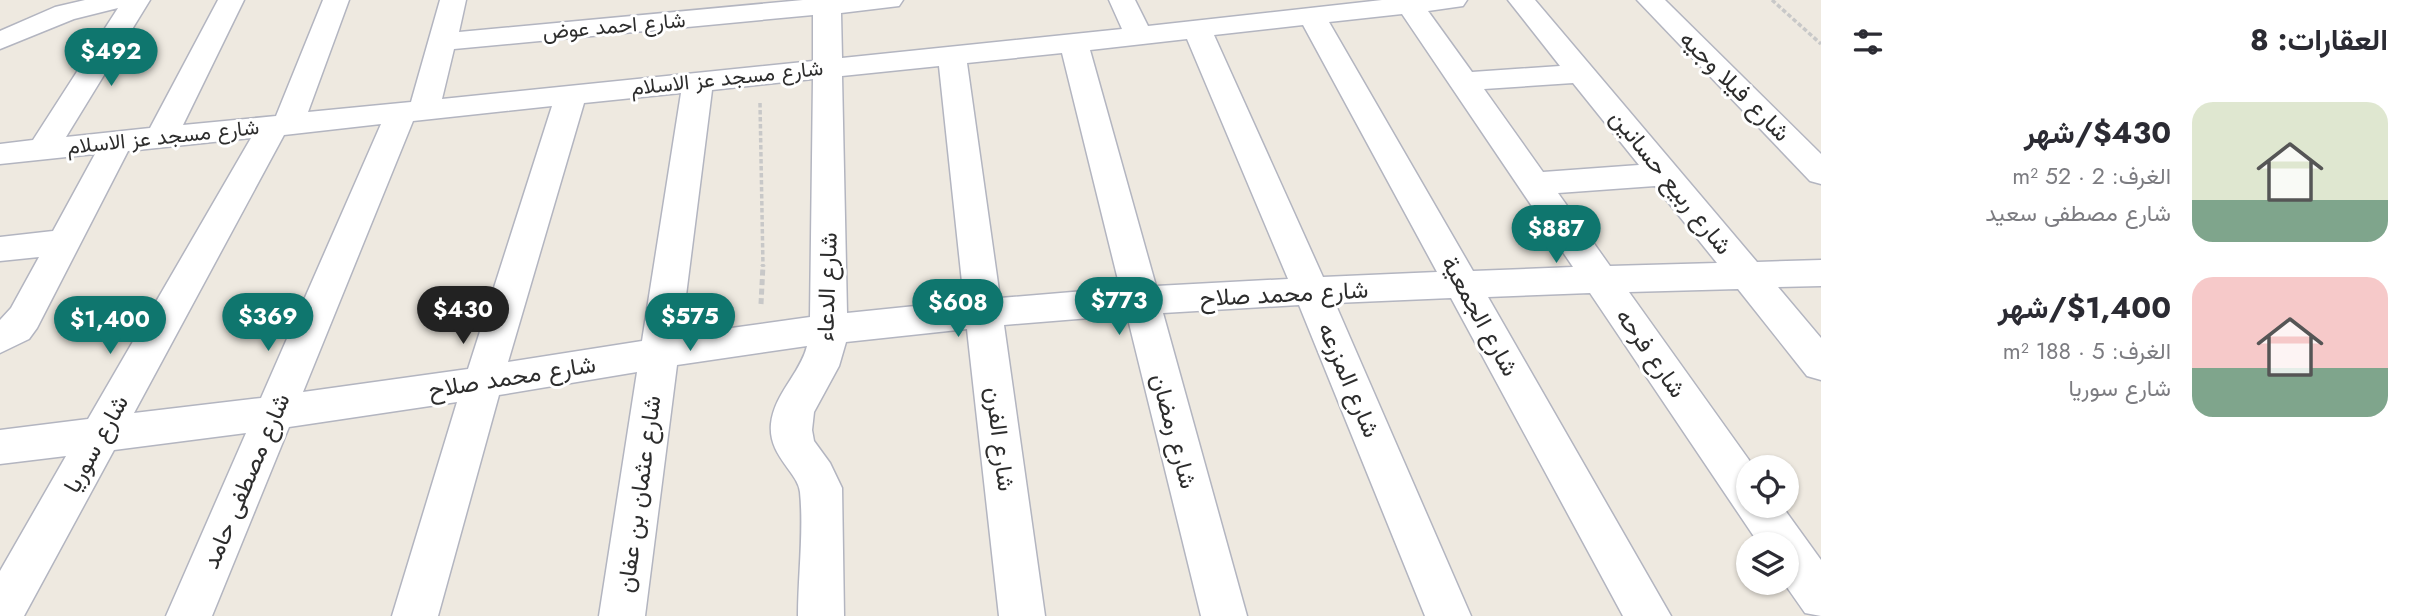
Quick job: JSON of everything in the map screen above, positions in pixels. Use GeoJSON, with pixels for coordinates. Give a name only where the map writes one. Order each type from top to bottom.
{"type":"FeatureCollection","features":[{"type":"Feature","properties":{"kind":"street"},"geometry":{"type":"LineString","coordinates":[[1,42],[32,0]]}},
{"type":"Feature","properties":{"kind":"street"},"geometry":{"type":"LineString","coordinates":[[1,42],[65,13],[119,0]]}},
{"type":"Feature","properties":{"kind":"street"},"geometry":{"type":"LineString","coordinates":[[43,149],[137,0]]}},
{"type":"Feature","properties":{"kind":"street"},"geometry":{"type":"LineString","coordinates":[[161,137],[231,0]]}},
{"type":"Feature","properties":{"kind":"street","name":"شارع سوريا"},"geometry":{"type":"LineString","coordinates":[[0,615],[280,125],[337,0]]}},
{"type":"Feature","properties":{"kind":"street","name":"شارع مصطفى حامد"},"geometry":{"type":"LineString","coordinates":[[189,616],[275,413],[442,42],[453,0]]}},
{"type":"Feature","properties":{"kind":"street","name":"شارع احمد عوض"},"geometry":{"type":"LineString","coordinates":[[442,42],[827,2],[890,0]]}},
{"type":"Feature","properties":{"kind":"street"},"geometry":{"type":"LineString","coordinates":[[1122,0],[1139,36]]}},
{"type":"Feature","properties":{"kind":"street","name":"شارع مسجد عز الاسلام"},"geometry":{"type":"LineString","coordinates":[[0,153],[1074,43],[1454,0]]}},
{"type":"Feature","properties":{"kind":"street","name":"شارع ربيع حسانين"},"geometry":{"type":"LineString","coordinates":[[1521,0],[1821,365]]}},
{"type":"Feature","properties":{"kind":"street","name":"شارع فيلا وجيه"},"geometry":{"type":"LineString","coordinates":[[1650,0],[1821,173]]}},
{"type":"Feature","properties":{"kind":"street","name":"شارع الدعاء"},"geometry":{"type":"LineString","coordinates":[[821,616],[821,488],[816,474],[794,446],[790,427],[793,409],[818,371],[827,349],[829,329],[827,2]]}},
{"type":"Feature","properties":{"kind":"street","name":"شارع فرحه"},"geometry":{"type":"LineString","coordinates":[[1410,5],[1736,476]]}},
{"type":"Feature","properties":{"kind":"street","name":"شارع الجمعية"},"geometry":{"type":"LineString","coordinates":[[1312,17],[1648,616]]}},
{"type":"Feature","properties":{"kind":"street","name":"شارع المزرعه"},"geometry":{"type":"LineString","coordinates":[[1196,29],[1312,292],[1448,616]]}},
{"type":"Feature","properties":{"kind":"street","name":"شارع رمضان"},"geometry":{"type":"LineString","coordinates":[[1074,43],[1224,616]]}},
{"type":"Feature","properties":{"kind":"street","name":"شارع الفرن"},"geometry":{"type":"LineString","coordinates":[[952,55],[1022,616]]}},
{"type":"Feature","properties":{"kind":"street"},"geometry":{"type":"LineString","coordinates":[[1464,82],[1583,73]]}},
{"type":"Feature","properties":{"kind":"street","name":"شارع عثمان بن عفان"},"geometry":{"type":"LineString","coordinates":[[622,616],[698,81]]}},
{"type":"Feature","properties":{"kind":"street"},"geometry":{"type":"LineString","coordinates":[[415,616],[571,95]]}},
{"type":"Feature","properties":{"kind":"street"},"geometry":{"type":"LineString","coordinates":[[0,338],[16,329],[24,318],[117,142]]}},
{"type":"Feature","properties":{"kind":"street"},"geometry":{"type":"LineString","coordinates":[[1534,184],[1665,174]]}},
{"type":"Feature","properties":{"kind":"street"},"geometry":{"type":"LineString","coordinates":[[0,249],[65,242]]}},
{"type":"Feature","properties":{"kind":"street","name":"شارع محمد صلاح"},"geometry":{"type":"LineString","coordinates":[[0,447],[275,413],[660,352],[829,329],[985,314],[1312,292],[1821,273]]}},
{"type":"Feature","properties":{"kind":"street"},"geometry":{"type":"LineString","coordinates":[[1799,566],[1821,598]]}},
{"type":"Feature","properties":{"kind":"path"},"geometry":{"type":"LineString","coordinates":[[1772,0],[1821,44]]}},
{"type":"Feature","properties":{"kind":"path"},"geometry":{"type":"LineString","coordinates":[[757,339],[763,288],[759,74]]}}]}
